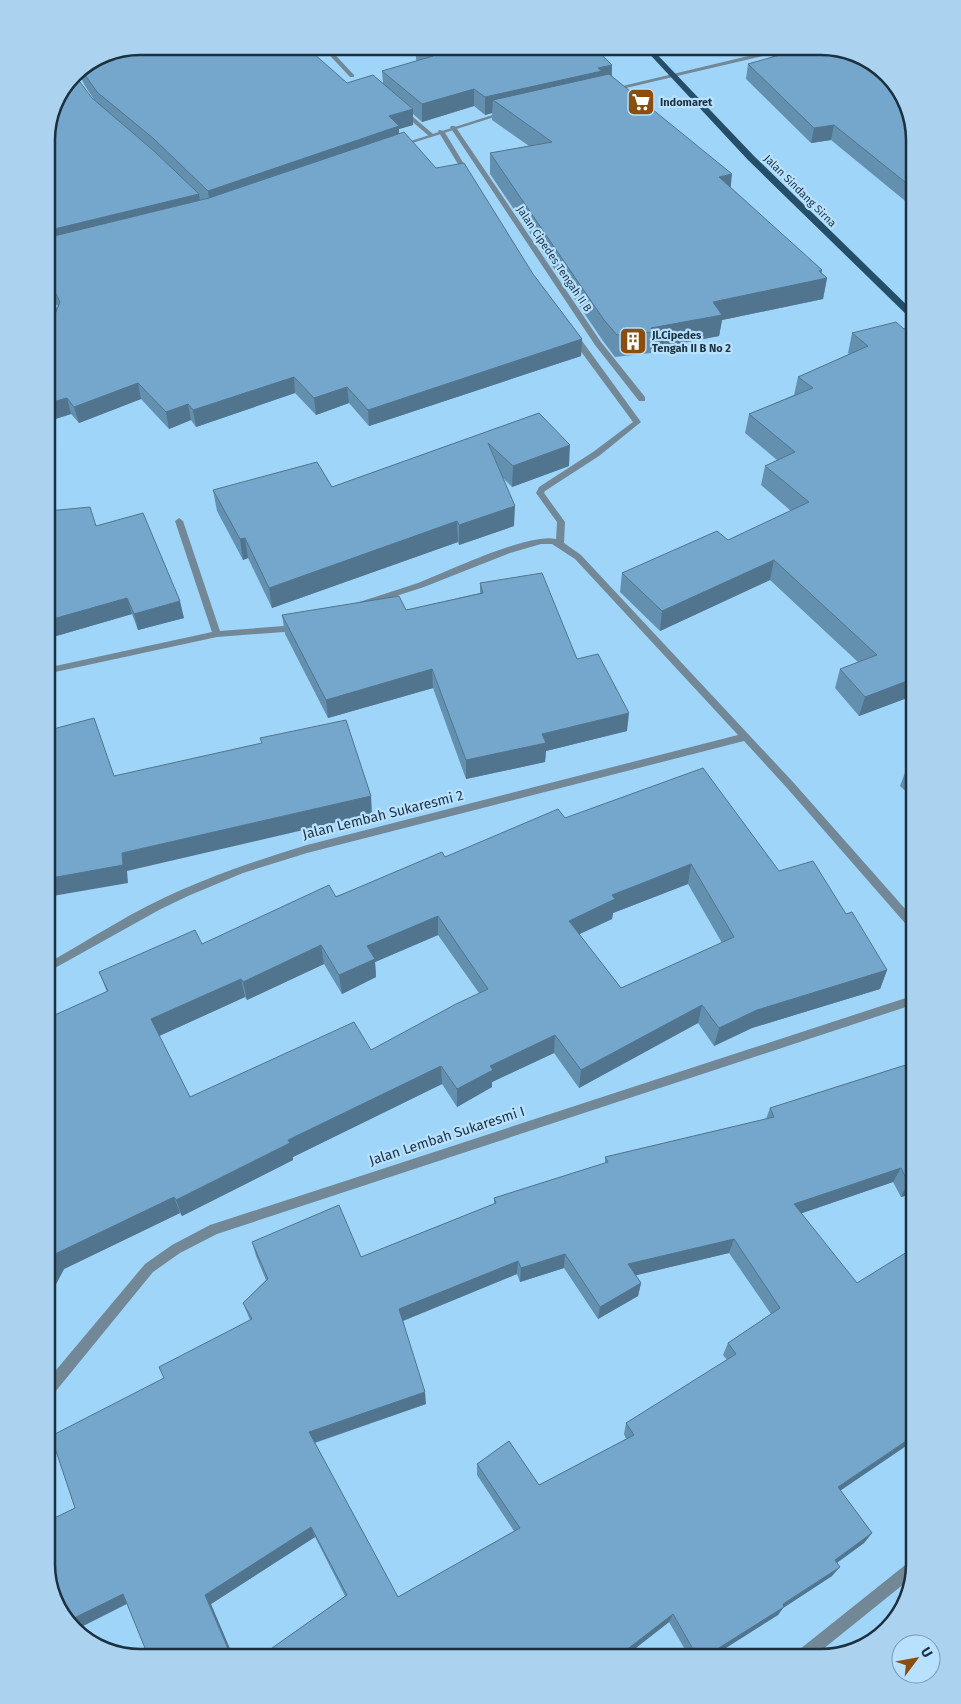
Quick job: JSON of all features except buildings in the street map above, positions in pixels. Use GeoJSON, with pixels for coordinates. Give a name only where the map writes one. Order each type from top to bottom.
{"type":"FeatureCollection","features":[{"type":"Feature","properties":{"kind":"main road","name":"Jalan Sindang Sirna"},"geometry":{"type":"LineString","coordinates":[[653,55],[751,158],[865,272],[906,310]]}},
{"type":"Feature","properties":{"kind":"street"},"geometry":{"type":"LineString","coordinates":[[332,55],[352,76]]}},
{"type":"Feature","properties":{"kind":"street"},"geometry":{"type":"LineString","coordinates":[[606,91],[760,55]]}},
{"type":"Feature","properties":{"kind":"street"},"geometry":{"type":"LineString","coordinates":[[396,105],[431,135]]}},
{"type":"Feature","properties":{"kind":"street"},"geometry":{"type":"LineString","coordinates":[[394,147],[453,127],[509,112]]}},
{"type":"Feature","properties":{"kind":"street","name":"Jalan Cipedes Tengah II B"},"geometry":{"type":"LineString","coordinates":[[453,127],[598,343],[642,399]]}},
{"type":"Feature","properties":{"kind":"street"},"geometry":{"type":"LineString","coordinates":[[441,131],[472,181]]}},
{"type":"Feature","properties":{"kind":"street"},"geometry":{"type":"LineString","coordinates":[[55,311],[59,320],[55,328]]}},
{"type":"Feature","properties":{"kind":"street"},"geometry":{"type":"LineString","coordinates":[[560,544],[561,522],[540,493],[544,486],[596,454],[636,424],[635,418],[567,328]]}},
{"type":"Feature","properties":{"kind":"street"},"geometry":{"type":"LineString","coordinates":[[179,522],[218,634]]}},
{"type":"Feature","properties":{"kind":"street"},"geometry":{"type":"LineString","coordinates":[[352,607],[419,586],[511,550],[544,541],[560,544],[578,556],[746,737],[906,917]]}},
{"type":"Feature","properties":{"kind":"street"},"geometry":{"type":"LineString","coordinates":[[55,669],[218,634],[284,629],[308,622]]}},
{"type":"Feature","properties":{"kind":"street","name":"Jalan Lembah Sukaresmi 2"},"geometry":{"type":"LineString","coordinates":[[55,964],[155,906],[240,870],[307,849],[746,737]]}},
{"type":"Feature","properties":{"kind":"street","name":"Jalan Lembah Sukaresmi I"},"geometry":{"type":"LineString","coordinates":[[55,1381],[149,1268],[176,1249],[214,1229],[906,1002]]}},
{"type":"Feature","properties":{"kind":"street"},"geometry":{"type":"LineString","coordinates":[[811,1649],[905,1574]]}},
{"type":"Feature","properties":{"kind":"place","name":"Indomaret"},"geometry":{"type":"Point","coordinates":[641,102]}},
{"type":"Feature","properties":{"kind":"place","name":"Jl.Cipedes Tengah II B No 2"},"geometry":{"type":"Point","coordinates":[633,341]}}]}
